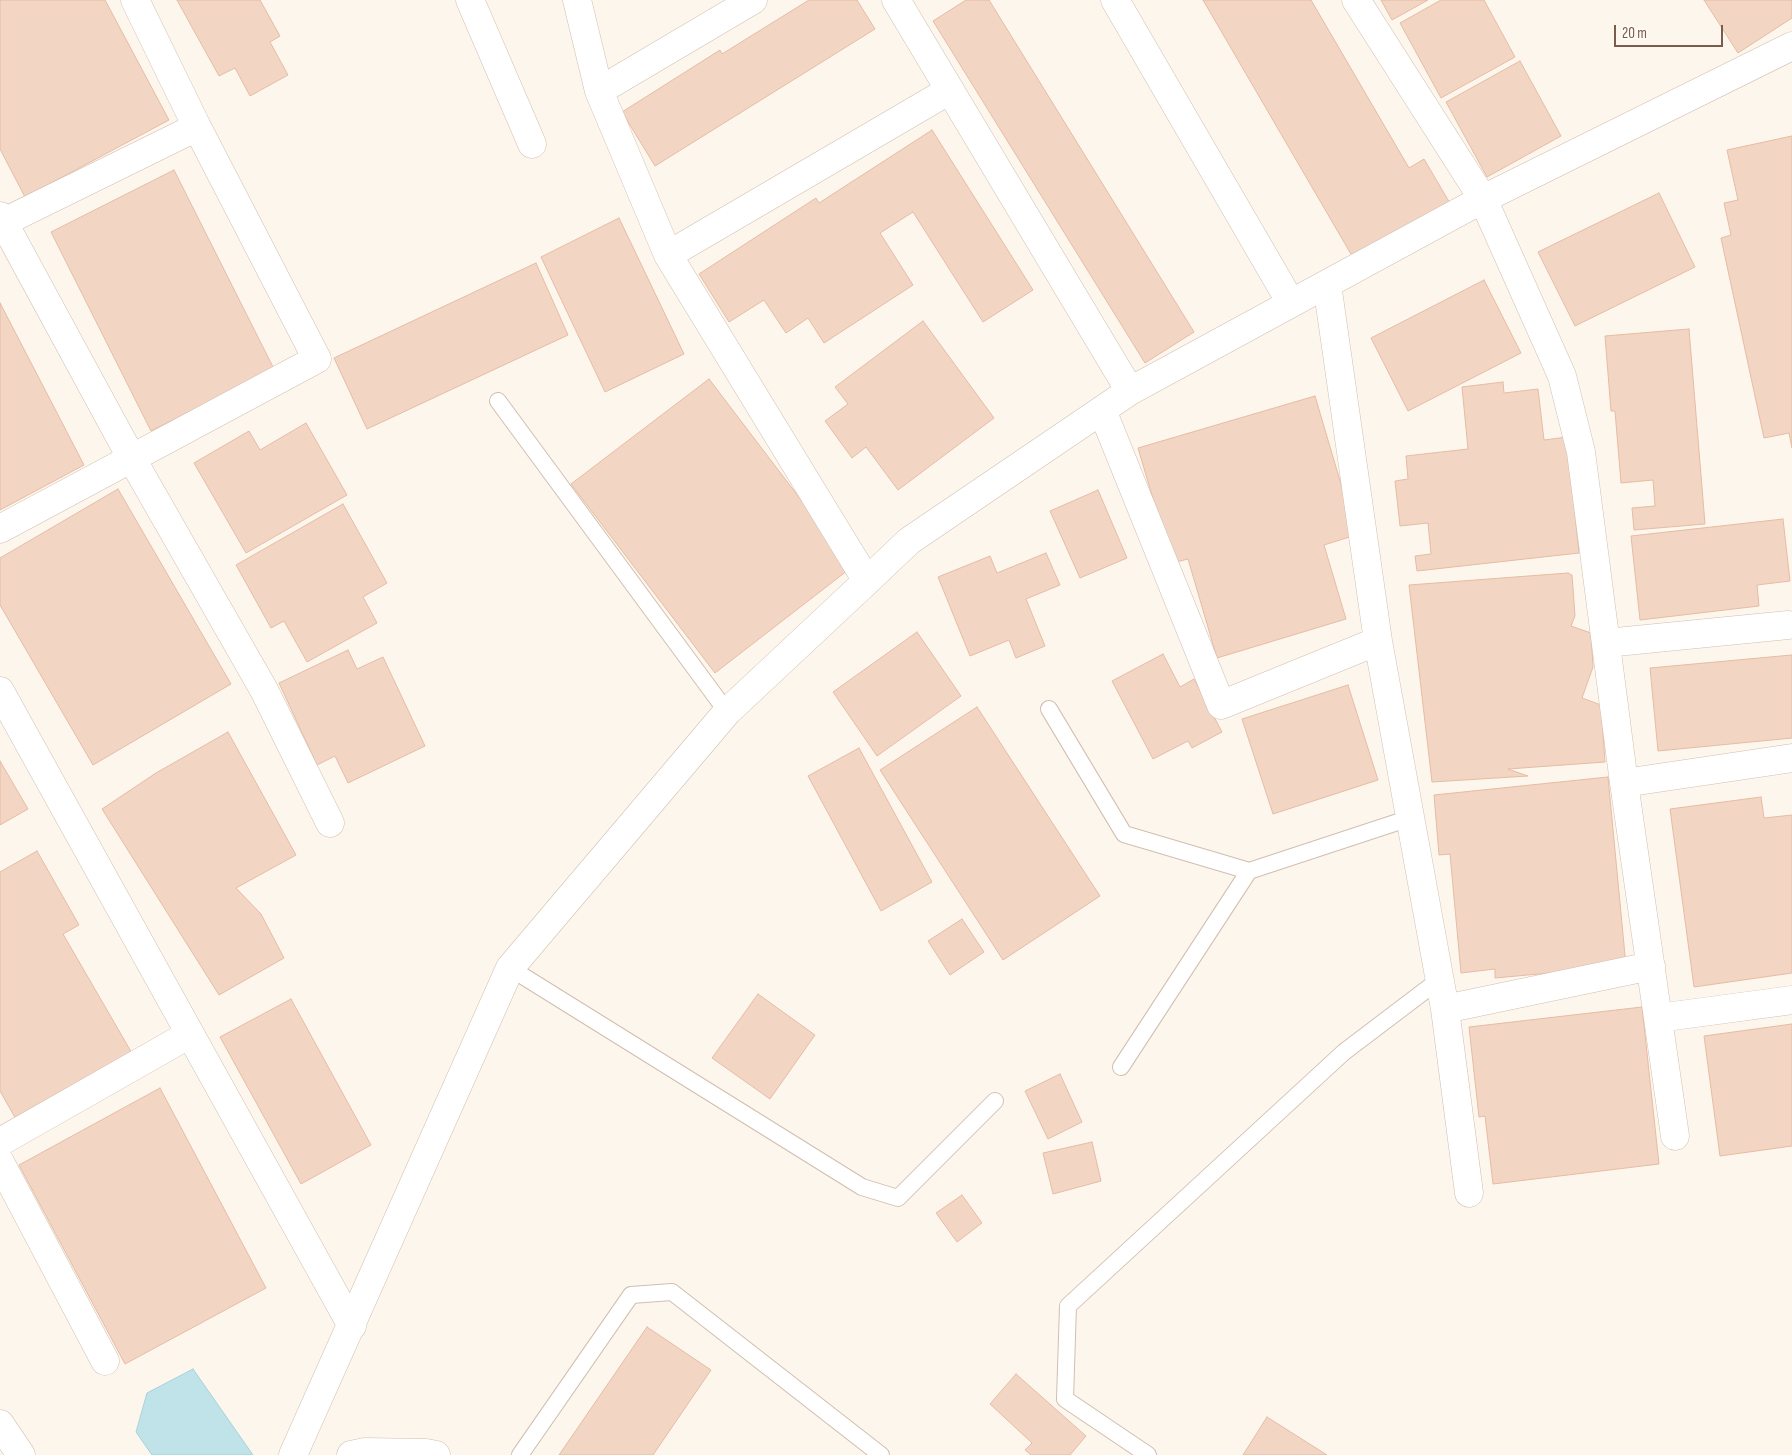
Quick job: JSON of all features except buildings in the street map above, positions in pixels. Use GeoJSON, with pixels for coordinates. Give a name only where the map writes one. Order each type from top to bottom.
{"type":"FeatureCollection","features":[{"type":"Feature","properties":{"kind":"street"},"geometry":{"type":"LineString","coordinates":[[0,529],[317,359],[197,127],[135,0]]}},
{"type":"Feature","properties":{"kind":"street"},"geometry":{"type":"LineString","coordinates":[[470,0],[532,144]]}},
{"type":"Feature","properties":{"kind":"street"},"geometry":{"type":"LineString","coordinates":[[577,0],[599,91],[668,255],[867,581]]}},
{"type":"Feature","properties":{"kind":"street"},"geometry":{"type":"LineString","coordinates":[[599,91],[753,0]]}},
{"type":"Feature","properties":{"kind":"street"},"geometry":{"type":"LineString","coordinates":[[896,0],[1130,391]]}},
{"type":"Feature","properties":{"kind":"street"},"geometry":{"type":"LineString","coordinates":[[1115,0],[1291,303]]}},
{"type":"Feature","properties":{"kind":"street"},"geometry":{"type":"LineString","coordinates":[[1356,0],[1483,199],[1562,376],[1581,452],[1624,783],[1676,1136]]}},
{"type":"Feature","properties":{"kind":"street"},"geometry":{"type":"LineString","coordinates":[[293,1455],[510,968],[727,712],[910,541],[1130,391],[1483,199],[1792,46]]}},
{"type":"Feature","properties":{"kind":"street"},"geometry":{"type":"LineString","coordinates":[[668,255],[950,90]]}},
{"type":"Feature","properties":{"kind":"street"},"geometry":{"type":"LineString","coordinates":[[197,127],[1,221],[132,459],[264,690],[330,823]]}},
{"type":"Feature","properties":{"kind":"street"},"geometry":{"type":"LineString","coordinates":[[1327,284],[1378,642],[1445,1009],[1469,1193]]}},
{"type":"Feature","properties":{"kind":"street"},"geometry":{"type":"LineString","coordinates":[[1102,410],[1221,705],[1378,642]]}},
{"type":"Feature","properties":{"kind":"street"},"geometry":{"type":"LineString","coordinates":[[1606,643],[1788,625]]}},
{"type":"Feature","properties":{"kind":"street"},"geometry":{"type":"LineString","coordinates":[[0,691],[352,1326]]}},
{"type":"Feature","properties":{"kind":"street"},"geometry":{"type":"LineString","coordinates":[[1624,783],[1792,758]]}},
{"type":"Feature","properties":{"kind":"street"},"geometry":{"type":"LineString","coordinates":[[1445,1009],[1651,966]]}},
{"type":"Feature","properties":{"kind":"street"},"geometry":{"type":"LineString","coordinates":[[1658,1018],[1792,1000]]}},
{"type":"Feature","properties":{"kind":"street"},"geometry":{"type":"LineString","coordinates":[[0,1142],[190,1034]]}},
{"type":"Feature","properties":{"kind":"street"},"geometry":{"type":"LineString","coordinates":[[0,1162],[105,1361]]}},
{"type":"Feature","properties":{"kind":"street"},"geometry":{"type":"LineString","coordinates":[[0,1424],[21,1455]]}},
{"type":"Feature","properties":{"kind":"street"},"geometry":{"type":"LineString","coordinates":[[351,1455],[374,1452],[426,1452],[436,1455]]}},
{"type":"Feature","properties":{"kind":"lane"},"geometry":{"type":"LineString","coordinates":[[498,402],[727,712]]}},
{"type":"Feature","properties":{"kind":"lane"},"geometry":{"type":"LineString","coordinates":[[1049,709],[1124,834],[1249,871],[1410,818]]}},
{"type":"Feature","properties":{"kind":"lane"},"geometry":{"type":"LineString","coordinates":[[1121,1068],[1249,871]]}},
{"type":"Feature","properties":{"kind":"lane"},"geometry":{"type":"LineString","coordinates":[[510,968],[862,1187],[898,1198],[995,1101]]}},
{"type":"Feature","properties":{"kind":"lane"},"geometry":{"type":"LineString","coordinates":[[1148,1455],[1065,1399],[1068,1306],[1344,1052],[1440,980]]}},
{"type":"Feature","properties":{"kind":"lane"},"geometry":{"type":"LineString","coordinates":[[520,1455],[631,1295],[672,1292],[881,1455]]}},
{"type":"Feature","properties":{"kind":"water"},"geometry":{"type":"Polygon","coordinates":[[[193,1369],[253,1455],[152,1455],[136,1432],[147,1393],[193,1369]]]}}]}
